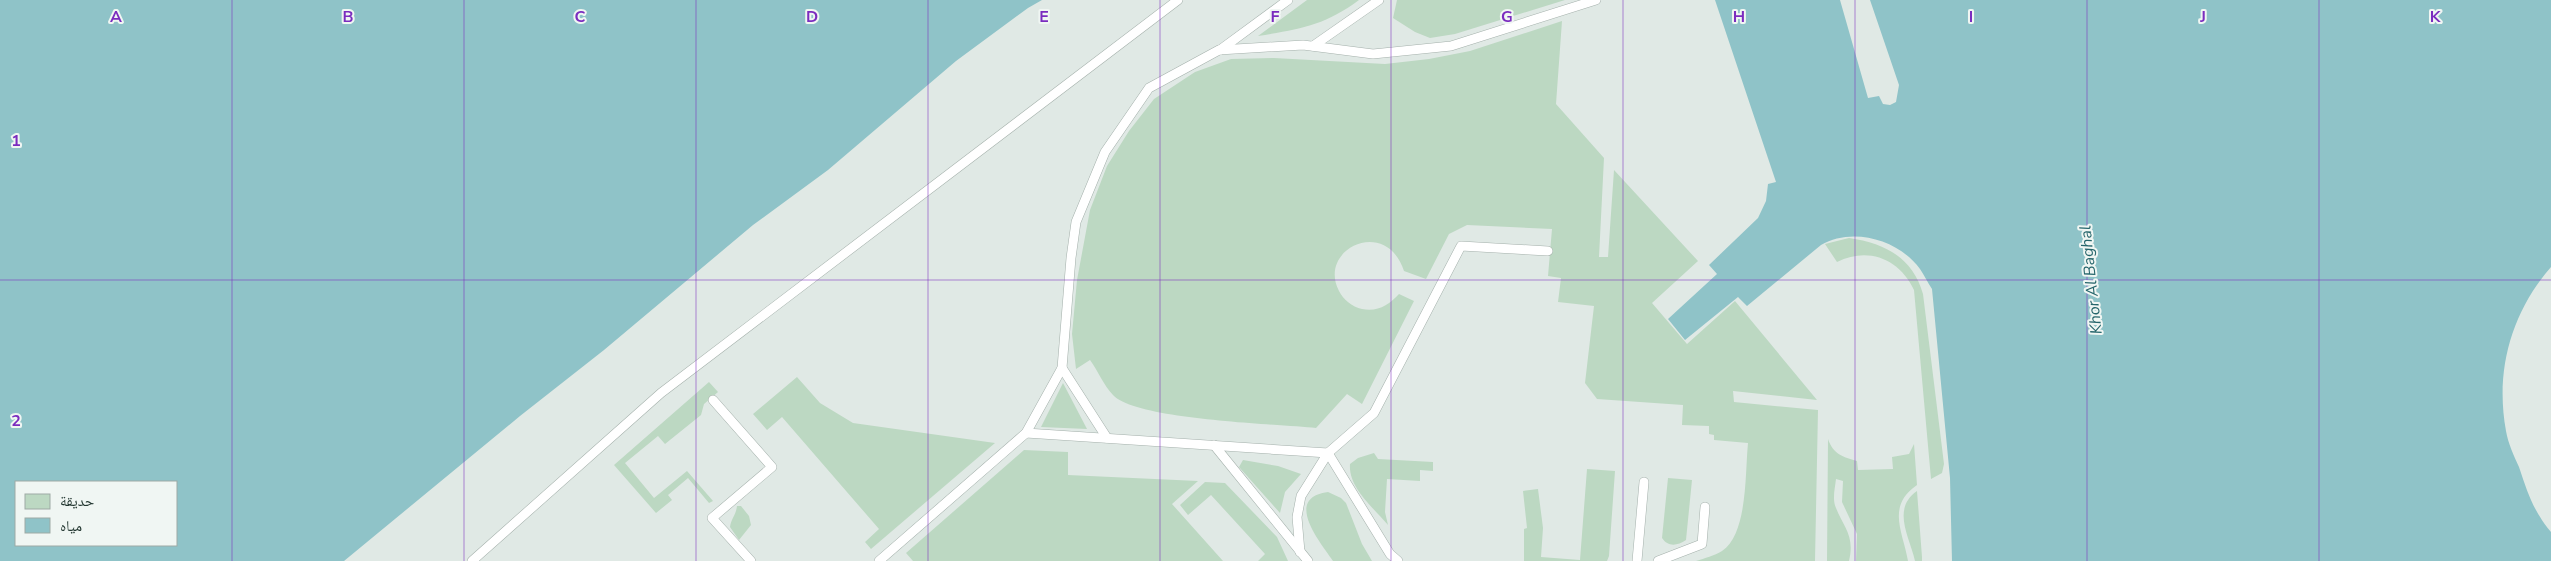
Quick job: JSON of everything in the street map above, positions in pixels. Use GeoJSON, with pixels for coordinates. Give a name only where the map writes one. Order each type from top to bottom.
{"type":"FeatureCollection","features":[{"type":"Feature","properties":{"kind":"lane"},"geometry":{"type":"LineString","coordinates":[[472,561],[661,393],[1178,0]]}},
{"type":"Feature","properties":{"kind":"lane"},"geometry":{"type":"LineString","coordinates":[[879,561],[1026,433],[1062,368],[1071,258],[1076,222],[1104,152],[1149,88],[1220,50],[1288,0]]}},
{"type":"Feature","properties":{"kind":"lane"},"geometry":{"type":"LineString","coordinates":[[1313,46],[1379,0]]}},
{"type":"Feature","properties":{"kind":"lane"},"geometry":{"type":"LineString","coordinates":[[1220,50],[1313,46],[1373,54],[1452,46],[1596,0]]}},
{"type":"Feature","properties":{"kind":"lane"},"geometry":{"type":"LineString","coordinates":[[1300,552],[1297,517],[1301,496],[1328,453],[1374,413],[1461,246],[1548,251]]}},
{"type":"Feature","properties":{"kind":"lane"},"geometry":{"type":"LineString","coordinates":[[1062,368],[1107,438]]}},
{"type":"Feature","properties":{"kind":"lane"},"geometry":{"type":"LineString","coordinates":[[713,400],[772,468],[712,518],[751,561]]}},
{"type":"Feature","properties":{"kind":"lane"},"geometry":{"type":"LineString","coordinates":[[1026,433],[1328,453]]}},
{"type":"Feature","properties":{"kind":"lane"},"geometry":{"type":"LineString","coordinates":[[1214,445],[1308,561]]}},
{"type":"Feature","properties":{"kind":"lane"},"geometry":{"type":"LineString","coordinates":[[1328,453],[1390,554],[1398,561]]}},
{"type":"Feature","properties":{"kind":"lane"},"geometry":{"type":"LineString","coordinates":[[1637,561],[1644,482]]}},
{"type":"Feature","properties":{"kind":"lane"},"geometry":{"type":"LineString","coordinates":[[1658,561],[1702,544],[1705,508]]}},
{"type":"Feature","properties":{"kind":"green space"},"geometry":{"type":"Polygon","coordinates":[[[1307,0],[1359,0],[1323,21],[1287,31],[1258,36],[1307,0]]]}},
{"type":"Feature","properties":{"kind":"green space"},"geometry":{"type":"Polygon","coordinates":[[[1397,0],[1565,0],[1455,34],[1430,38],[1415,32],[1393,18],[1397,0]]]}},
{"type":"Feature","properties":{"kind":"green space"},"geometry":{"type":"Polygon","coordinates":[[[1562,21],[1556,104],[1604,158],[1599,257],[1608,257],[1614,170],[1698,261],[1652,303],[1687,344],[1735,301],[1817,400],[1733,391],[1734,402],[1818,410],[1815,561],[1696,561],[1722,551],[1730,543],[1737,531],[1744,502],[1748,443],[1714,440],[1714,435],[1709,434],[1709,426],[1682,425],[1683,405],[1597,399],[1585,383],[1594,306],[1558,302],[1561,278],[1548,276],[1552,229],[1467,225],[1449,234],[1426,279],[1404,271],[1395,254],[1383,245],[1370,242],[1356,245],[1345,252],[1337,262],[1335,276],[1339,291],[1351,305],[1368,310],[1378,308],[1387,304],[1399,294],[1414,301],[1362,404],[1347,394],[1316,428],[1208,419],[1149,410],[1127,403],[1113,395],[1090,360],[1076,369],[1072,334],[1077,280],[1090,210],[1107,166],[1129,131],[1154,99],[1195,72],[1231,59],[1274,58],[1385,64],[1429,59],[1470,51],[1562,21]]]}},
{"type":"Feature","properties":{"kind":"green space"},"geometry":{"type":"Polygon","coordinates":[[[1849,238],[1886,248],[1896,254],[1912,271],[1923,294],[1944,464],[1942,473],[1931,479],[1914,290],[1900,270],[1882,258],[1860,255],[1837,262],[1825,244],[1849,238]]]}},
{"type":"Feature","properties":{"kind":"green space"},"geometry":{"type":"Polygon","coordinates":[[[797,377],[820,403],[853,423],[995,443],[871,549],[865,542],[879,529],[782,417],[767,430],[753,414],[797,377]]]}},
{"type":"Feature","properties":{"kind":"green space"},"geometry":{"type":"Polygon","coordinates":[[[709,382],[718,392],[704,404],[701,415],[665,444],[658,436],[625,463],[654,498],[687,471],[713,501],[709,503],[688,478],[668,495],[672,500],[656,513],[614,465],[709,382]]]}},
{"type":"Feature","properties":{"kind":"green space"},"geometry":{"type":"Polygon","coordinates":[[[1063,383],[1087,429],[1041,427],[1063,383]]]}},
{"type":"Feature","properties":{"kind":"green space"},"geometry":{"type":"Polygon","coordinates":[[[1828,439],[1839,454],[1857,461],[1858,470],[1893,469],[1892,457],[1909,454],[1914,444],[1917,485],[1908,493],[1899,511],[1900,530],[1908,561],[1856,561],[1857,534],[1842,502],[1843,481],[1836,479],[1834,501],[1848,533],[1851,545],[1849,561],[1827,561],[1828,439]]]}},
{"type":"Feature","properties":{"kind":"green space"},"geometry":{"type":"Polygon","coordinates":[[[1024,450],[1068,452],[1068,475],[1198,481],[1172,504],[1223,561],[913,561],[906,553],[1024,450]]]}},
{"type":"Feature","properties":{"kind":"green space"},"geometry":{"type":"Polygon","coordinates":[[[1374,453],[1378,459],[1433,462],[1433,471],[1420,470],[1420,481],[1387,479],[1385,512],[1388,525],[1357,489],[1350,473],[1350,464],[1358,458],[1374,453]]]}},
{"type":"Feature","properties":{"kind":"green space"},"geometry":{"type":"Polygon","coordinates":[[[1243,460],[1278,466],[1301,474],[1285,492],[1280,513],[1239,467],[1243,460]]]}},
{"type":"Feature","properties":{"kind":"green space"},"geometry":{"type":"Polygon","coordinates":[[[1587,469],[1615,471],[1609,556],[1607,561],[1524,561],[1524,529],[1527,528],[1523,491],[1538,489],[1543,528],[1541,557],[1580,560],[1587,469]]]}},
{"type":"Feature","properties":{"kind":"green space"},"geometry":{"type":"Polygon","coordinates":[[[1668,478],[1692,480],[1686,540],[1676,544],[1667,543],[1662,538],[1668,478]]]}},
{"type":"Feature","properties":{"kind":"green space"},"geometry":{"type":"Polygon","coordinates":[[[1205,482],[1225,483],[1277,537],[1288,561],[1258,561],[1265,554],[1211,495],[1188,515],[1180,505],[1205,482]]]}},
{"type":"Feature","properties":{"kind":"green space"},"geometry":{"type":"Polygon","coordinates":[[[1917,491],[1922,561],[1915,561],[1904,524],[1905,506],[1909,498],[1917,491]]]}},
{"type":"Feature","properties":{"kind":"green space"},"geometry":{"type":"Polygon","coordinates":[[[1328,492],[1341,498],[1346,503],[1362,544],[1372,561],[1333,561],[1320,543],[1309,522],[1306,511],[1308,503],[1315,496],[1328,492]]]}},
{"type":"Feature","properties":{"kind":"green space"},"geometry":{"type":"Polygon","coordinates":[[[737,506],[741,506],[749,516],[751,525],[739,540],[730,527],[737,506]]]}},
{"type":"Feature","properties":{"kind":"water"},"geometry":{"type":"Polygon","coordinates":[[[0,0],[1042,0],[1028,8],[956,61],[828,170],[753,225],[604,350],[520,416],[344,561],[0,561],[0,0]]]}},
{"type":"Feature","properties":{"kind":"water","name":"Khor Al Baghal"},"geometry":{"type":"Polygon","coordinates":[[[1715,0],[1840,0],[1868,98],[1879,96],[1883,104],[1890,105],[1896,102],[1899,85],[1870,0],[2551,0],[2551,267],[2537,285],[2516,323],[2505,365],[2503,409],[2508,440],[2525,485],[2540,516],[2551,532],[2551,561],[1952,561],[1950,478],[1932,289],[1920,269],[1911,259],[1900,250],[1874,239],[1846,237],[1833,240],[1821,245],[1747,306],[1738,297],[1685,340],[1668,319],[1717,274],[1709,265],[1758,218],[1766,201],[1768,184],[1776,182],[1715,0]]]}}]}
